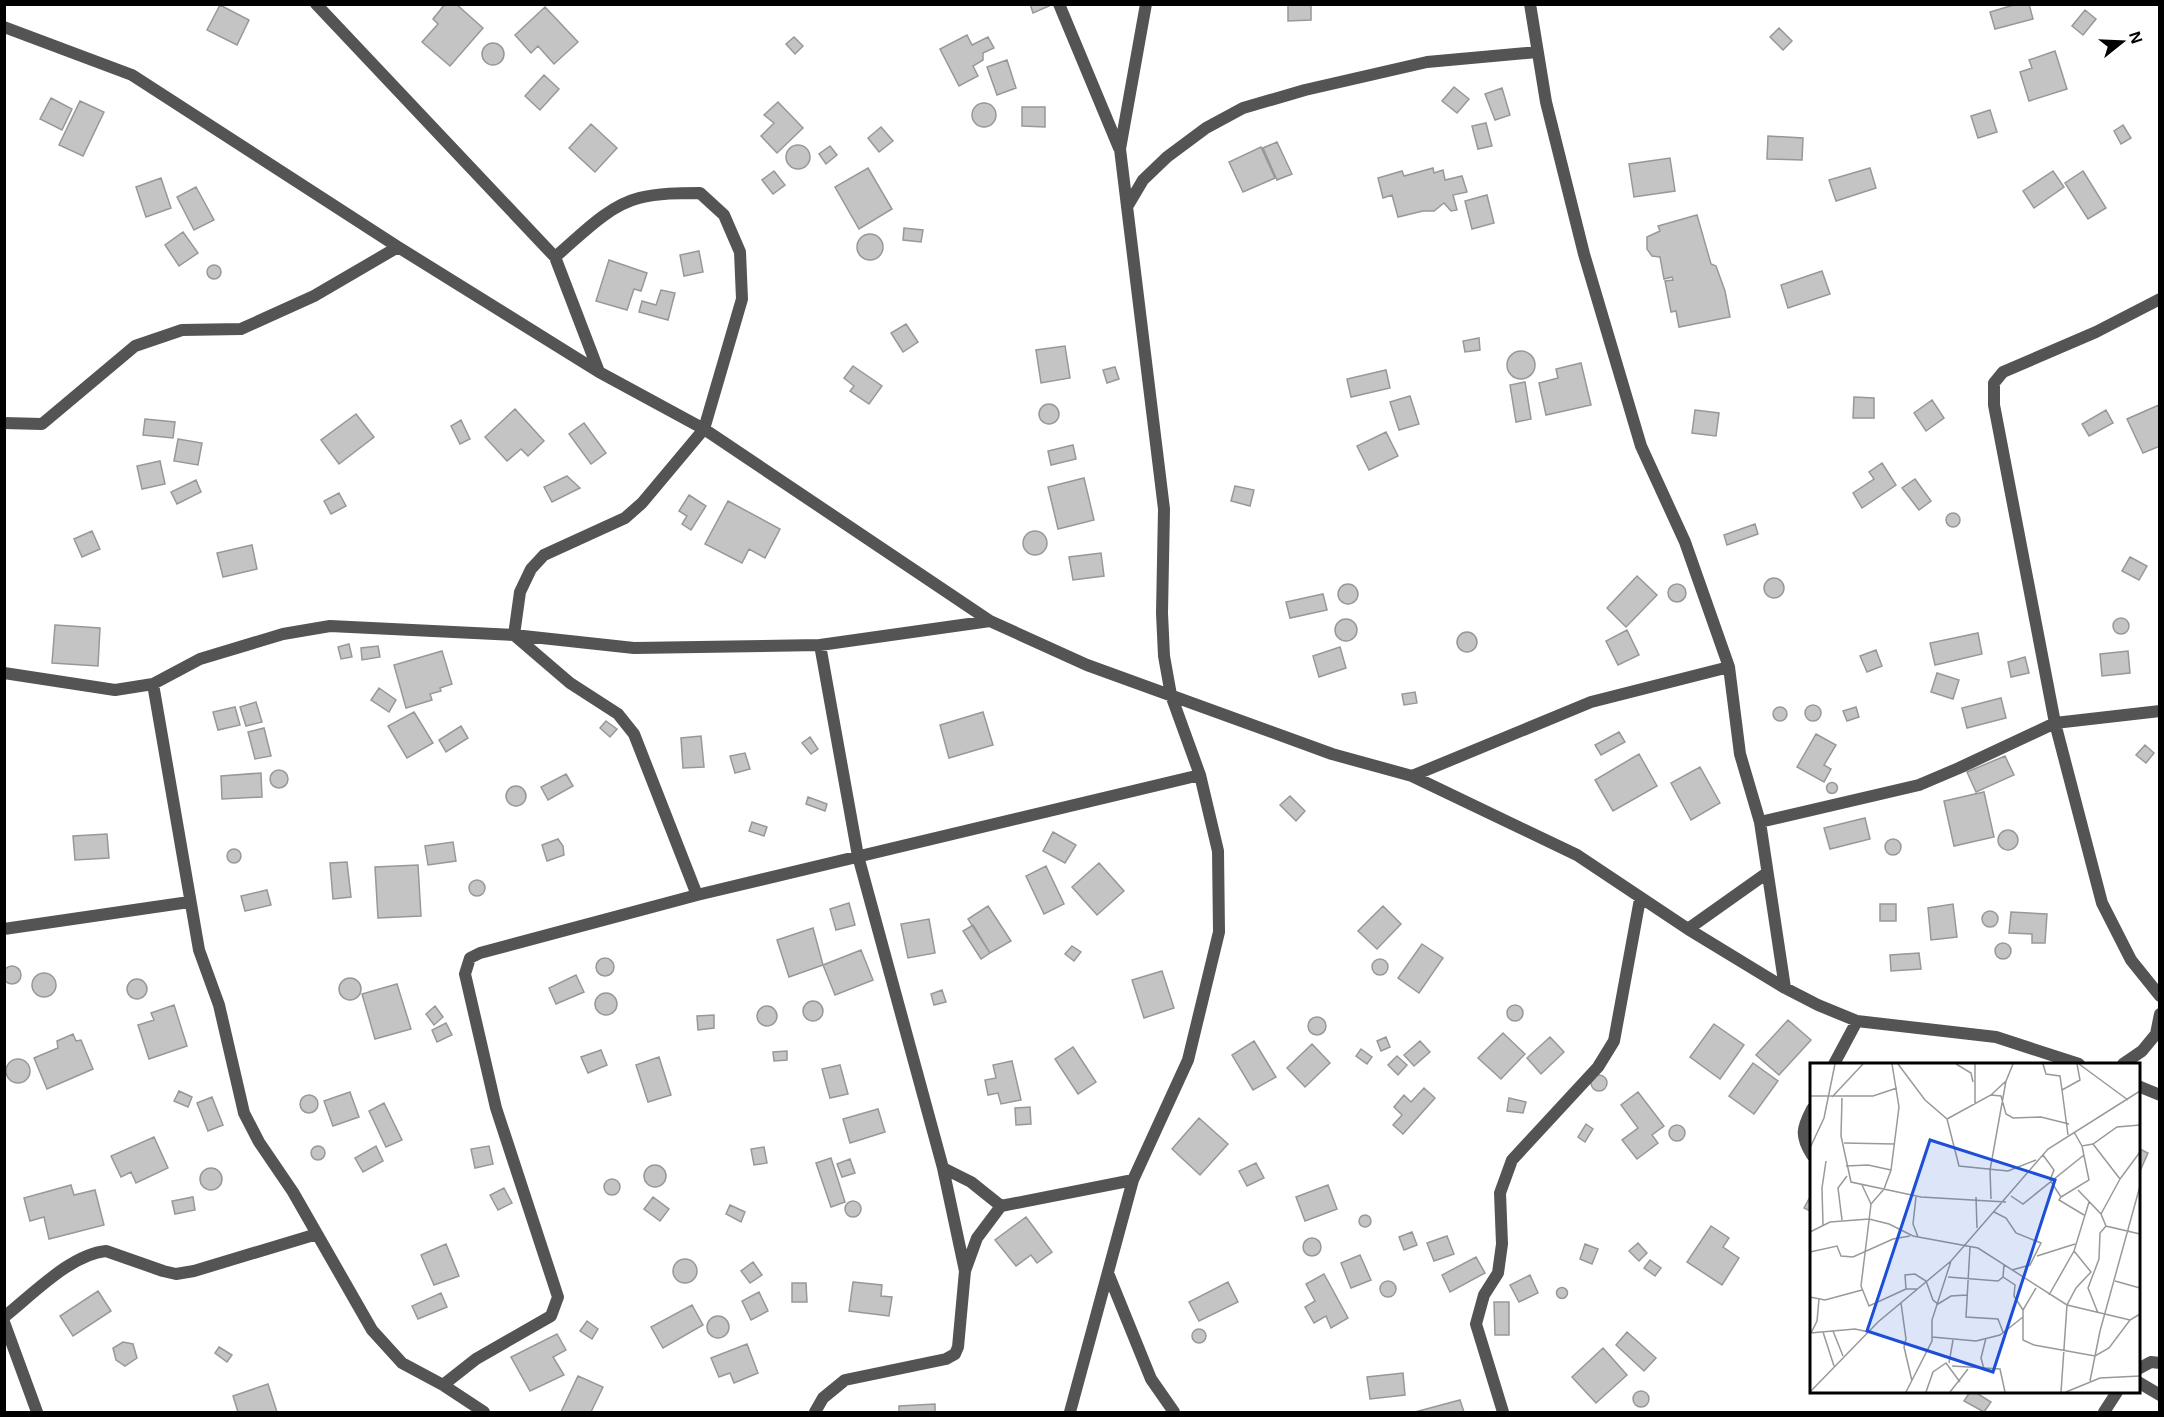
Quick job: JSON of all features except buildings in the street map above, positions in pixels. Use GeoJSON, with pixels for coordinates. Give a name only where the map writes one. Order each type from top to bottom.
{"type":"FeatureCollection","features":[{"type":"Feature","properties":{"kind":"street"},"geometry":{"type":"LineString","coordinates":[[316,4],[555,257],[599,372]]}},
{"type":"Feature","properties":{"kind":"street"},"geometry":{"type":"LineString","coordinates":[[1059,4],[1120,149],[1164,509],[1162,613],[1164,656],[1171,695],[1200,775],[1218,851],[1219,932],[1188,1060],[1133,1180],[1070,1413]]}},
{"type":"Feature","properties":{"kind":"street"},"geometry":{"type":"LineString","coordinates":[[1120,149],[1146,4]]}},
{"type":"Feature","properties":{"kind":"street"},"geometry":{"type":"LineString","coordinates":[[1530,4],[1546,102],[1584,254],[1641,446],[1685,542],[1729,667],[1740,754],[1760,822],[1785,988]]}},
{"type":"Feature","properties":{"kind":"street"},"geometry":{"type":"LineString","coordinates":[[4,27],[132,75],[398,247],[599,372],[704,429],[990,621],[1087,665],[1332,754],[1412,776],[1576,855],[1640,899],[1785,988],[1857,1021],[1996,1037],[2073,1063]]}},
{"type":"Feature","properties":{"kind":"street"},"geometry":{"type":"LineString","coordinates":[[1127,207],[1143,180],[1167,157],[1206,128],[1243,108],[1305,90],[1427,62],[1537,52]]}},
{"type":"Feature","properties":{"kind":"street"},"geometry":{"type":"LineString","coordinates":[[514,635],[520,592],[531,569],[544,555],[625,518],[642,503],[704,429],[742,299],[740,252],[724,215],[700,193],[668,193],[637,198],[610,212],[555,257]]}},
{"type":"Feature","properties":{"kind":"street"},"geometry":{"type":"LineString","coordinates":[[4,423],[42,424],[135,346],[182,330],[241,329],[314,296],[398,247]]}},
{"type":"Feature","properties":{"kind":"street"},"geometry":{"type":"LineString","coordinates":[[2160,299],[2096,332],[2003,372],[1994,383],[1994,405],[2055,723],[2102,903],[2131,960],[2160,996]]}},
{"type":"Feature","properties":{"kind":"street"},"geometry":{"type":"LineString","coordinates":[[4,673],[115,690],[153,684],[200,659],[283,634],[330,626],[514,635],[634,648],[820,645],[990,621]]}},
{"type":"Feature","properties":{"kind":"street"},"geometry":{"type":"LineString","coordinates":[[514,635],[570,683],[618,714],[634,734],[697,895]]}},
{"type":"Feature","properties":{"kind":"street"},"geometry":{"type":"LineString","coordinates":[[820,645],[858,856],[944,1168],[965,1272]]}},
{"type":"Feature","properties":{"kind":"street"},"geometry":{"type":"LineString","coordinates":[[1412,776],[1591,702],[1729,667]]}},
{"type":"Feature","properties":{"kind":"street"},"geometry":{"type":"LineString","coordinates":[[153,684],[199,950],[219,1005],[244,1113],[259,1142],[293,1192],[372,1330],[402,1364],[443,1385],[484,1413]]}},
{"type":"Feature","properties":{"kind":"street"},"geometry":{"type":"LineString","coordinates":[[1760,822],[1919,785],[2055,723],[2160,711]]}},
{"type":"Feature","properties":{"kind":"street"},"geometry":{"type":"LineString","coordinates":[[443,1385],[476,1359],[551,1316],[558,1297],[496,1108],[465,974],[470,958],[480,953],[697,895],[1200,775]]}},
{"type":"Feature","properties":{"kind":"street"},"geometry":{"type":"LineString","coordinates":[[1688,928],[1767,873]]}},
{"type":"Feature","properties":{"kind":"street"},"geometry":{"type":"LineString","coordinates":[[1503,1413],[1476,1324],[1484,1295],[1498,1273],[1502,1244],[1500,1193],[1512,1160],[1598,1067],[1614,1041],[1640,899]]}},
{"type":"Feature","properties":{"kind":"street"},"geometry":{"type":"LineString","coordinates":[[4,929],[189,902]]}},
{"type":"Feature","properties":{"kind":"street"},"geometry":{"type":"LineString","coordinates":[[2126,1063],[2142,1051],[2156,1034],[2160,1014]]}},
{"type":"Feature","properties":{"kind":"street"},"geometry":{"type":"LineString","coordinates":[[1835,1063],[1857,1021]]}},
{"type":"Feature","properties":{"kind":"street"},"geometry":{"type":"LineString","coordinates":[[2140,1086],[2160,1095]]}},
{"type":"Feature","properties":{"kind":"street"},"geometry":{"type":"LineString","coordinates":[[1810,1113],[1803,1125],[1804,1143],[1810,1152]]}},
{"type":"Feature","properties":{"kind":"street"},"geometry":{"type":"LineString","coordinates":[[944,1168],[971,1182],[1001,1206]]}},
{"type":"Feature","properties":{"kind":"street"},"geometry":{"type":"LineString","coordinates":[[815,1413],[823,1398],[846,1380],[946,1359],[955,1354],[958,1347],[965,1272],[977,1238],[1001,1206],[1133,1180]]}},
{"type":"Feature","properties":{"kind":"street"},"geometry":{"type":"LineString","coordinates":[[4,1317],[65,1269],[97,1252],[106,1251],[176,1274],[194,1271],[317,1234]]}},
{"type":"Feature","properties":{"kind":"street"},"geometry":{"type":"LineString","coordinates":[[1108,1273],[1151,1378],[1174,1413]]}},
{"type":"Feature","properties":{"kind":"street"},"geometry":{"type":"LineString","coordinates":[[4,1323],[37,1413]]}},
{"type":"Feature","properties":{"kind":"street"},"geometry":{"type":"LineString","coordinates":[[2140,1368],[2151,1362],[2160,1363]]}},
{"type":"Feature","properties":{"kind":"street"},"geometry":{"type":"LineString","coordinates":[[2140,1383],[2160,1395]]}},
{"type":"Feature","properties":{"kind":"street"},"geometry":{"type":"LineString","coordinates":[[2104,1413],[2116,1393]]}}]}
